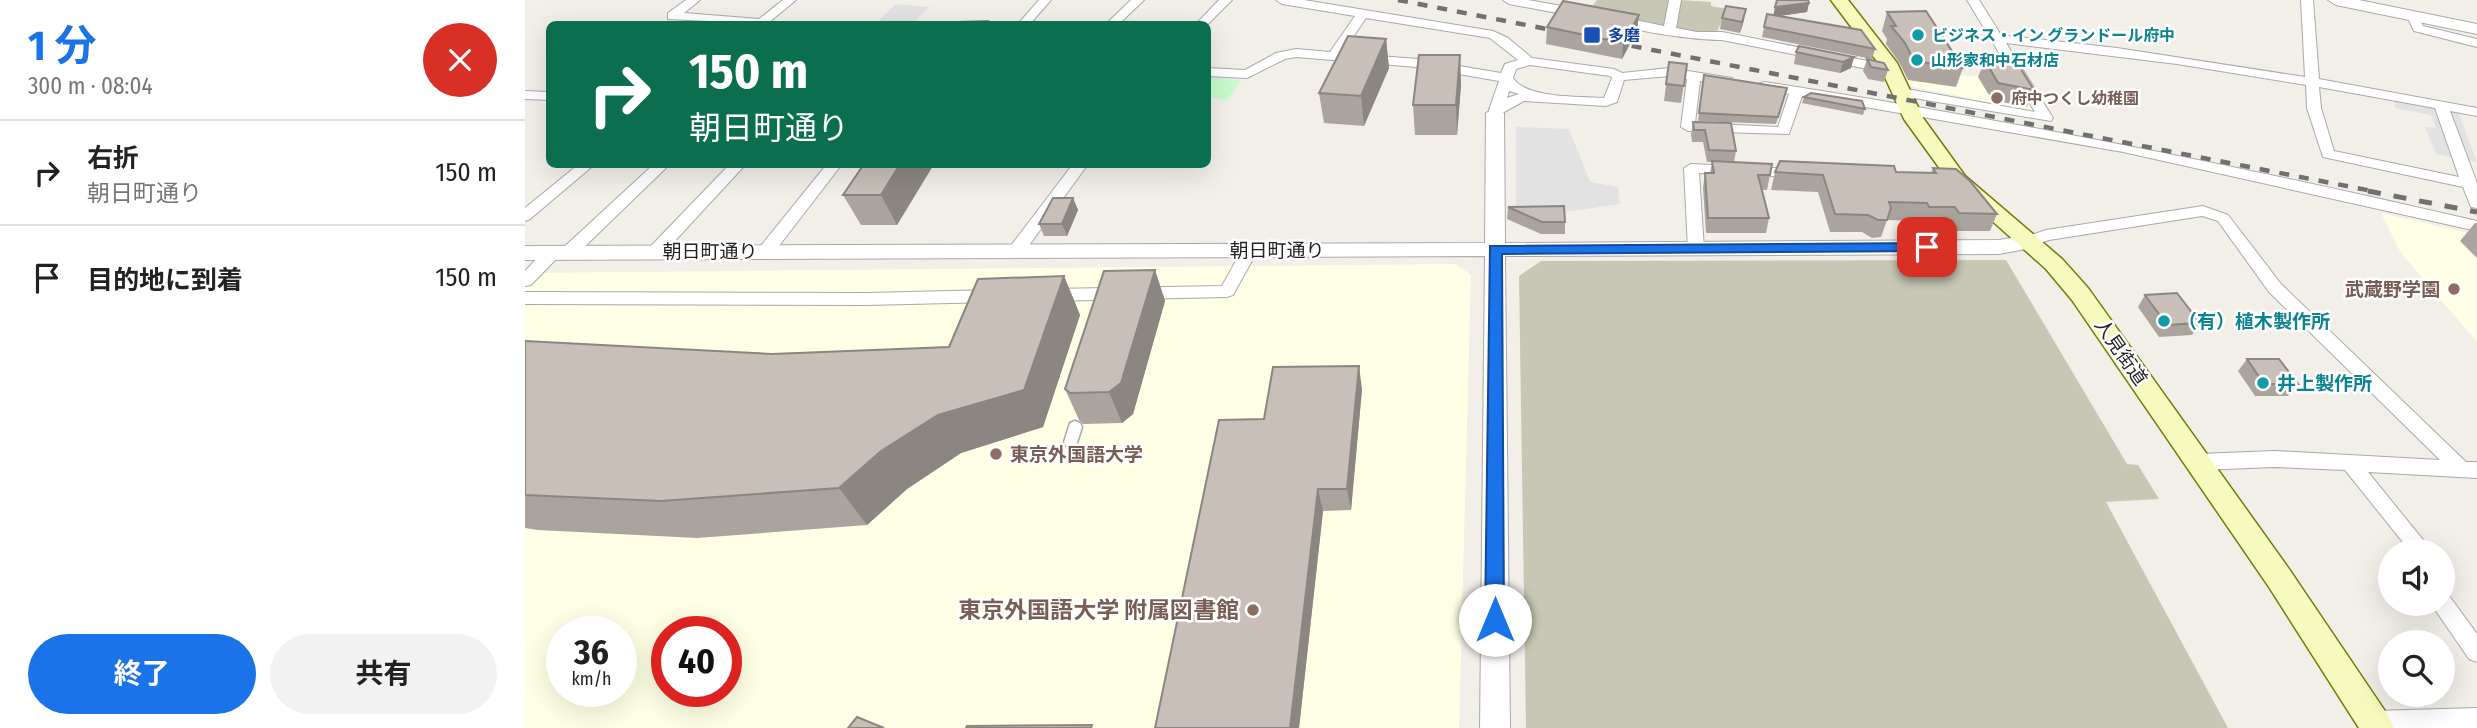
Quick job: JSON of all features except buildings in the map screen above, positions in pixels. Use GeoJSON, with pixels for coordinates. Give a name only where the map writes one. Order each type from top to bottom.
{"type":"FeatureCollection","features":[{"type":"Feature","properties":{"kind":"main road","name":"人見街道"},"geometry":{"type":"LineString","coordinates":[[1839,0],[1892,70],[1926,138],[1958,180],[2029,242],[2080,294],[2199,462],[2376,725]]}},
{"type":"Feature","properties":{"kind":"street"},"geometry":{"type":"LineString","coordinates":[[694,0],[672,16],[728,21]]}},
{"type":"Feature","properties":{"kind":"street"},"geometry":{"type":"LineString","coordinates":[[765,21],[790,0]]}},
{"type":"Feature","properties":{"kind":"street"},"geometry":{"type":"LineString","coordinates":[[1027,21],[1045,0]]}},
{"type":"Feature","properties":{"kind":"street"},"geometry":{"type":"LineString","coordinates":[[1115,21],[1138,0]]}},
{"type":"Feature","properties":{"kind":"street"},"geometry":{"type":"LineString","coordinates":[[1205,21],[1226,0]]}},
{"type":"Feature","properties":{"kind":"street"},"geometry":{"type":"LineString","coordinates":[[1282,0],[1493,35],[1505,38],[1511,47],[1529,61],[1619,77],[1669,72],[1797,91],[1905,100],[2046,118],[1973,0]]}},
{"type":"Feature","properties":{"kind":"street"},"geometry":{"type":"LineString","coordinates":[[1669,31],[1675,0]]}},
{"type":"Feature","properties":{"kind":"street"},"geometry":{"type":"LineString","coordinates":[[2307,0],[2314,108],[2328,154],[2470,184]]}},
{"type":"Feature","properties":{"kind":"street"},"geometry":{"type":"LineString","coordinates":[[2336,0],[2477,29]]}},
{"type":"Feature","properties":{"kind":"street"},"geometry":{"type":"LineString","coordinates":[[1515,1],[1669,31],[1721,36],[1892,70]]}},
{"type":"Feature","properties":{"kind":"street"},"geometry":{"type":"LineString","coordinates":[[1334,55],[1363,13]]}},
{"type":"Feature","properties":{"kind":"street"},"geometry":{"type":"LineString","coordinates":[[2413,16],[2418,28],[2477,43]]}},
{"type":"Feature","properties":{"kind":"street"},"geometry":{"type":"LineString","coordinates":[[1996,38],[2100,48],[2477,112]]}},
{"type":"Feature","properties":{"kind":"street"},"geometry":{"type":"LineString","coordinates":[[1495,728],[1495,113],[1508,72],[1511,47]]}},
{"type":"Feature","properties":{"kind":"street"},"geometry":{"type":"LineString","coordinates":[[1211,72],[1247,74],[1281,56],[1296,53],[1508,72],[1529,61]]}},
{"type":"Feature","properties":{"kind":"street"},"geometry":{"type":"LineString","coordinates":[[1508,72],[1513,88],[1538,96],[1606,102],[1612,99],[1619,77]]}},
{"type":"Feature","properties":{"kind":"street"},"geometry":{"type":"LineString","coordinates":[[1694,76],[1688,127],[1784,131],[1797,91]]}},
{"type":"Feature","properties":{"kind":"street"},"geometry":{"type":"LineString","coordinates":[[525,95],[546,96]]}},
{"type":"Feature","properties":{"kind":"street"},"geometry":{"type":"LineString","coordinates":[[1495,113],[1512,100],[1538,96]]}},
{"type":"Feature","properties":{"kind":"street"},"geometry":{"type":"LineString","coordinates":[[1905,100],[2477,226]]}},
{"type":"Feature","properties":{"kind":"street"},"geometry":{"type":"LineString","coordinates":[[2441,105],[2476,204]]}},
{"type":"Feature","properties":{"kind":"street"},"geometry":{"type":"LineString","coordinates":[[2461,160],[2477,163]]}},
{"type":"Feature","properties":{"kind":"street"},"geometry":{"type":"LineString","coordinates":[[525,216],[583,168]]}},
{"type":"Feature","properties":{"kind":"street"},"geometry":{"type":"LineString","coordinates":[[525,281],[658,168]]}},
{"type":"Feature","properties":{"kind":"street"},"geometry":{"type":"LineString","coordinates":[[655,252],[735,168]]}},
{"type":"Feature","properties":{"kind":"street"},"geometry":{"type":"LineString","coordinates":[[765,251],[832,168]]}},
{"type":"Feature","properties":{"kind":"street"},"geometry":{"type":"LineString","coordinates":[[1016,251],[1078,168]]}},
{"type":"Feature","properties":{"kind":"street"},"geometry":{"type":"LineString","coordinates":[[1696,249],[1691,168],[1814,174]]}},
{"type":"Feature","properties":{"kind":"street"},"geometry":{"type":"LineString","coordinates":[[1937,179],[1958,180]]}},
{"type":"Feature","properties":{"kind":"street"},"geometry":{"type":"LineString","coordinates":[[2029,242],[2046,235],[2203,211],[2223,219],[2275,288],[2468,469]]}},
{"type":"Feature","properties":{"kind":"street","name":"朝日町通り"},"geometry":{"type":"LineString","coordinates":[[525,253],[1999,247],[2029,242]]}},
{"type":"Feature","properties":{"kind":"street"},"geometry":{"type":"LineString","coordinates":[[1033,295],[1227,291],[1250,250]]}},
{"type":"Feature","properties":{"kind":"street"},"geometry":{"type":"LineString","coordinates":[[525,298],[866,299],[1005,296]]}},
{"type":"Feature","properties":{"kind":"street"},"geometry":{"type":"LineString","coordinates":[[2199,462],[2275,459],[2468,469]]}},
{"type":"Feature","properties":{"kind":"street"},"geometry":{"type":"LineString","coordinates":[[2350,463],[2412,539]]}},
{"type":"Feature","properties":{"kind":"street"},"geometry":{"type":"LineString","coordinates":[[2452,616],[2477,652]]}},
{"type":"Feature","properties":{"kind":"street"},"geometry":{"type":"LineString","coordinates":[[2376,725],[2477,719]]}},
{"type":"Feature","properties":{"kind":"shaded area"},"geometry":{"type":"Polygon","coordinates":[[[1597,0],[1669,0],[1666,27],[1587,13],[1597,0]]]}},
{"type":"Feature","properties":{"kind":"shaded area"},"geometry":{"type":"Polygon","coordinates":[[[1680,0],[1711,2],[1711,6],[1727,9],[1716,34],[1698,34],[1675,28],[1680,0]]]}},
{"type":"Feature","properties":{"kind":"shaded area"},"geometry":{"type":"Polygon","coordinates":[[[896,4],[929,7],[915,21],[878,21],[896,4]]]}},
{"type":"Feature","properties":{"kind":"shaded area","name":"府中つくし幼稚園"},"geometry":{"type":"Polygon","coordinates":[[[1897,67],[1968,76],[2013,77],[2034,111],[1903,85],[1897,67]]]}},
{"type":"Feature","properties":{"kind":"shaded area"},"geometry":{"type":"Polygon","coordinates":[[[2393,101],[2458,112],[2477,162],[2436,154],[2425,127],[2436,128],[2431,115],[2395,108],[2393,101]]]}},
{"type":"Feature","properties":{"kind":"shaded area"},"geometry":{"type":"Polygon","coordinates":[[[1516,127],[1569,129],[1590,182],[1618,187],[1620,204],[1558,213],[1516,213],[1516,127]]]}},
{"type":"Feature","properties":{"kind":"shaded area","name":"武蔵野学園"},"geometry":{"type":"Polygon","coordinates":[[[2381,213],[2477,235],[2477,342],[2401,253],[2381,213]]]}},
{"type":"Feature","properties":{"kind":"shaded area"},"geometry":{"type":"Polygon","coordinates":[[[2006,260],[2127,464],[2138,465],[2159,499],[2106,502],[2228,728],[1526,728],[1519,276],[1541,261],[2006,260]]]}},
{"type":"Feature","properties":{"kind":"shaded area","name":"東京外国語大学"},"geometry":{"type":"Polygon","coordinates":[[[1455,264],[1471,275],[1459,728],[525,728],[525,273],[1455,264]]]}},
{"type":"Feature","properties":{"kind":"green space"},"geometry":{"type":"Polygon","coordinates":[[[1211,76],[1241,81],[1227,100],[1211,97],[1211,76]]]}},
{"type":"Feature","properties":{"kind":"railway"},"geometry":{"type":"LineString","coordinates":[[1398,0],[1567,33]]}},
{"type":"Feature","properties":{"kind":"railway"},"geometry":{"type":"LineString","coordinates":[[1612,42],[2377,192]]}},
{"type":"Feature","properties":{"kind":"railway"},"geometry":{"type":"LineString","coordinates":[[2368,191],[2477,212]]}},
{"type":"Feature","properties":{"kind":"place","name":"多磨"},"geometry":{"type":"Point","coordinates":[1592,35]}},
{"type":"Feature","properties":{"kind":"place","name":"ビジネス・イン グランドール府中"},"geometry":{"type":"Point","coordinates":[1918,35]}},
{"type":"Feature","properties":{"kind":"place","name":"山形家和中石材店"},"geometry":{"type":"Point","coordinates":[1917,60]}},
{"type":"Feature","properties":{"kind":"place","name":"府中つくし幼稚園"},"geometry":{"type":"Point","coordinates":[1997,98]}},
{"type":"Feature","properties":{"kind":"place","name":"武蔵野学園"},"geometry":{"type":"Point","coordinates":[2454,289]}},
{"type":"Feature","properties":{"kind":"place","name":"（有）植木製作所"},"geometry":{"type":"Point","coordinates":[2164,321]}},
{"type":"Feature","properties":{"kind":"place","name":"井上製作所"},"geometry":{"type":"Point","coordinates":[2263,383]}},
{"type":"Feature","properties":{"kind":"place","name":"東京外国語大学"},"geometry":{"type":"Point","coordinates":[996,454]}},
{"type":"Feature","properties":{"kind":"place","name":"東京外国語大学 附属図書館"},"geometry":{"type":"Point","coordinates":[1253,610]}},
{"type":"Feature","properties":{"kind":"route"},"geometry":{"type":"LineString","coordinates":[[1495,620],[1495,250],[1927,247]]}}]}
